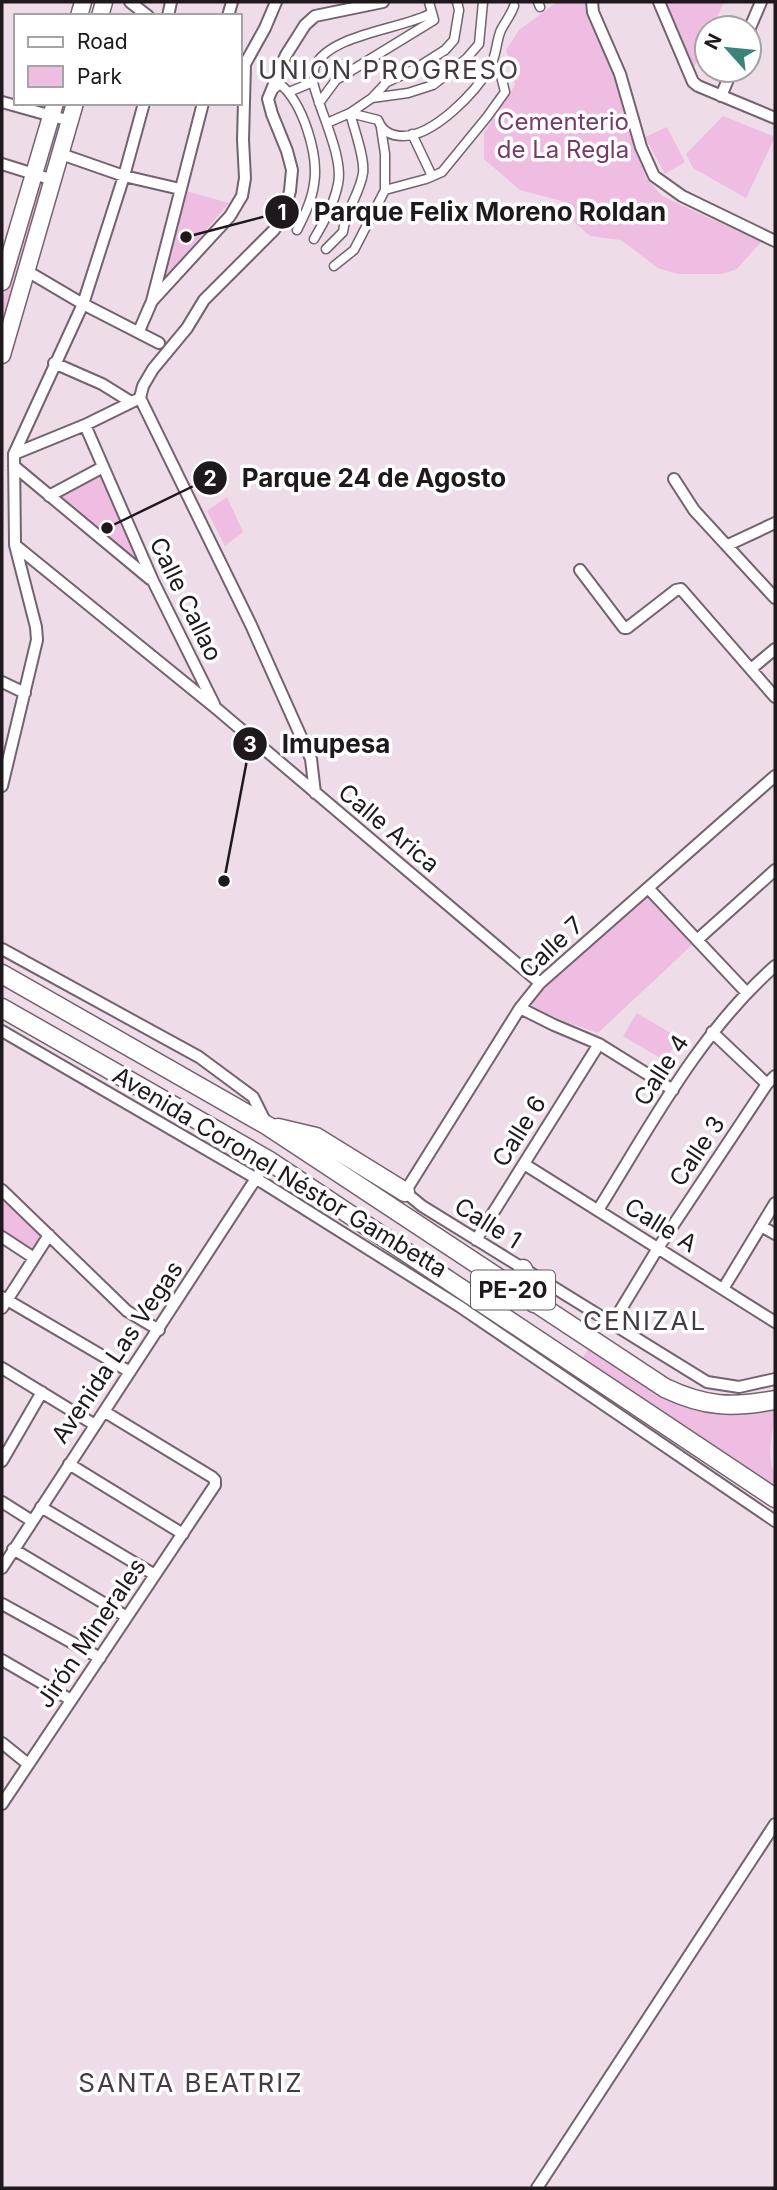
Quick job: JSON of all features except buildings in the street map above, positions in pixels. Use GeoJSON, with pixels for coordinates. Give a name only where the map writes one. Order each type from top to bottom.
{"type":"FeatureCollection","features":[{"type":"Feature","properties":{"kind":"highway","name":"PE-20"},"geometry":{"type":"LineString","coordinates":[[2,974],[268,1126],[648,1378],[684,1397],[723,1406],[745,1406],[775,1400]]}},
{"type":"Feature","properties":{"kind":"highway","name":"PE-20"},"geometry":{"type":"LineString","coordinates":[[2,1009],[268,1160],[775,1498]]}},
{"type":"Feature","properties":{"kind":"highway"},"geometry":{"type":"LineString","coordinates":[[268,1126],[316,1137],[405,1192]]}},
{"type":"Feature","properties":{"kind":"highway"},"geometry":{"type":"LineString","coordinates":[[523,1269],[534,1303]]}},
{"type":"Feature","properties":{"kind":"main road"},"geometry":{"type":"LineString","coordinates":[[2,355],[74,105]]}},
{"type":"Feature","properties":{"kind":"main road"},"geometry":{"type":"LineString","coordinates":[[2,282],[53,110]]}},
{"type":"Feature","properties":{"kind":"street"},"geometry":{"type":"LineString","coordinates":[[130,2],[145,14]]}},
{"type":"Feature","properties":{"kind":"street"},"geometry":{"type":"LineString","coordinates":[[152,301],[230,216],[242,196],[245,178],[243,64],[265,28],[276,2]]}},
{"type":"Feature","properties":{"kind":"street"},"geometry":{"type":"LineString","coordinates":[[14,454],[85,425],[136,400],[153,369],[187,328],[204,300],[274,230],[283,216],[292,170],[268,99],[286,55],[305,25],[315,16],[383,2]]}},
{"type":"Feature","properties":{"kind":"street"},"geometry":{"type":"LineString","coordinates":[[319,103],[336,80],[434,20],[429,2]]}},
{"type":"Feature","properties":{"kind":"street"},"geometry":{"type":"LineString","coordinates":[[327,123],[350,113],[372,98],[387,82],[415,69],[445,50],[454,40],[459,10],[457,2]]}},
{"type":"Feature","properties":{"kind":"street"},"geometry":{"type":"LineString","coordinates":[[372,98],[408,93],[433,85],[466,59],[480,44],[483,2]]}},
{"type":"Feature","properties":{"kind":"street"},"geometry":{"type":"LineString","coordinates":[[592,2],[593,12],[620,74],[644,156],[654,176],[682,196],[775,241]]}},
{"type":"Feature","properties":{"kind":"street"},"geometry":{"type":"LineString","coordinates":[[659,2],[693,82],[775,118]]}},
{"type":"Feature","properties":{"kind":"street"},"geometry":{"type":"LineString","coordinates":[[381,128],[389,134],[412,134],[448,116],[491,66],[501,31],[514,6]]}},
{"type":"Feature","properties":{"kind":"street"},"geometry":{"type":"LineString","coordinates":[[314,239],[330,210],[339,181],[327,123],[313,82],[315,67],[326,52],[373,30],[418,20],[432,13]]}},
{"type":"Feature","properties":{"kind":"street"},"geometry":{"type":"LineString","coordinates":[[385,190],[442,172],[505,92],[499,68],[491,66]]}},
{"type":"Feature","properties":{"kind":"street"},"geometry":{"type":"LineString","coordinates":[[289,92],[313,82]]}},
{"type":"Feature","properties":{"kind":"street"},"geometry":{"type":"LineString","coordinates":[[270,92],[280,84],[289,92],[314,152],[314,184],[297,230]]}},
{"type":"Feature","properties":{"kind":"street"},"geometry":{"type":"LineString","coordinates":[[721,96],[726,84]]}},
{"type":"Feature","properties":{"kind":"street"},"geometry":{"type":"LineString","coordinates":[[21,105],[53,110],[70,121]]}},
{"type":"Feature","properties":{"kind":"street"},"geometry":{"type":"LineString","coordinates":[[2,786],[35,652],[36,627],[15,545],[14,454],[83,304],[143,105]]}},
{"type":"Feature","properties":{"kind":"street"},"geometry":{"type":"LineString","coordinates":[[139,331],[152,301],[202,105]]}},
{"type":"Feature","properties":{"kind":"street"},"geometry":{"type":"LineString","coordinates":[[334,265],[354,250],[385,190],[385,154],[378,120],[350,113]]}},
{"type":"Feature","properties":{"kind":"street"},"geometry":{"type":"LineString","coordinates":[[326,249],[343,232],[344,221],[355,200],[363,172],[350,113]]}},
{"type":"Feature","properties":{"kind":"street"},"geometry":{"type":"LineString","coordinates":[[412,134],[432,176]]}},
{"type":"Feature","properties":{"kind":"street"},"geometry":{"type":"LineString","coordinates":[[61,154],[124,176],[180,189]]}},
{"type":"Feature","properties":{"kind":"street"},"geometry":{"type":"LineString","coordinates":[[2,164],[33,176],[53,180]]}},
{"type":"Feature","properties":{"kind":"street"},"geometry":{"type":"LineString","coordinates":[[27,271],[83,304],[159,343]]}},
{"type":"Feature","properties":{"kind":"street"},"geometry":{"type":"LineString","coordinates":[[54,363],[136,400],[251,625],[311,759],[315,793]]}},
{"type":"Feature","properties":{"kind":"street","name":"Calle Callao"},"geometry":{"type":"LineString","coordinates":[[85,425],[153,581],[217,709]]}},
{"type":"Feature","properties":{"kind":"street"},"geometry":{"type":"LineString","coordinates":[[14,467],[153,581]]}},
{"type":"Feature","properties":{"kind":"street"},"geometry":{"type":"LineString","coordinates":[[49,496],[103,467]]}},
{"type":"Feature","properties":{"kind":"street"},"geometry":{"type":"LineString","coordinates":[[674,479],[694,510],[775,598]]}},
{"type":"Feature","properties":{"kind":"street"},"geometry":{"type":"LineString","coordinates":[[728,545],[775,523]]}},
{"type":"Feature","properties":{"kind":"street","name":"Calle Arica"},"geometry":{"type":"LineString","coordinates":[[15,545],[217,709],[540,983]]}},
{"type":"Feature","properties":{"kind":"street"},"geometry":{"type":"LineString","coordinates":[[580,570],[624,628],[681,589],[775,697]]}},
{"type":"Feature","properties":{"kind":"street"},"geometry":{"type":"LineString","coordinates":[[751,669],[775,649]]}},
{"type":"Feature","properties":{"kind":"street"},"geometry":{"type":"LineString","coordinates":[[191,689],[202,680]]}},
{"type":"Feature","properties":{"kind":"street"},"geometry":{"type":"LineString","coordinates":[[2,682],[25,693]]}},
{"type":"Feature","properties":{"kind":"street"},"geometry":{"type":"LineString","coordinates":[[291,773],[301,770],[311,759]]}},
{"type":"Feature","properties":{"kind":"street","name":"Calle 7"},"geometry":{"type":"LineString","coordinates":[[405,1192],[520,1007],[540,983],[775,776]]}},
{"type":"Feature","properties":{"kind":"street"},"geometry":{"type":"LineString","coordinates":[[697,940],[775,870]]}},
{"type":"Feature","properties":{"kind":"street"},"geometry":{"type":"LineString","coordinates":[[649,888],[746,992]]}},
{"type":"Feature","properties":{"kind":"street"},"geometry":{"type":"LineString","coordinates":[[2,949],[199,1056],[253,1097],[268,1126]]}},
{"type":"Feature","properties":{"kind":"street","name":"Calle 4"},"geometry":{"type":"LineString","coordinates":[[598,1210],[712,1032],[746,992],[775,966]]}},
{"type":"Feature","properties":{"kind":"street"},"geometry":{"type":"LineString","coordinates":[[520,1007],[598,1044],[673,1090]]}},
{"type":"Feature","properties":{"kind":"street","name":"Avenida Coronel Néstor Gambetta"},"geometry":{"type":"LineString","coordinates":[[2,1031],[257,1179],[459,1306],[775,1521]]}},
{"type":"Feature","properties":{"kind":"street"},"geometry":{"type":"LineString","coordinates":[[712,1032],[771,1080]]}},
{"type":"Feature","properties":{"kind":"street","name":"Calle 6"},"geometry":{"type":"LineString","coordinates":[[476,1240],[598,1044]]}},
{"type":"Feature","properties":{"kind":"street","name":"Calle 3"},"geometry":{"type":"LineString","coordinates":[[612,1324],[658,1248],[771,1080]]}},
{"type":"Feature","properties":{"kind":"street","name":"Avenida Las Vegas"},"geometry":{"type":"LineString","coordinates":[[3,1564],[159,1331],[268,1160]]}},
{"type":"Feature","properties":{"kind":"street","name":"Calle A"},"geometry":{"type":"LineString","coordinates":[[524,1164],[775,1322]]}},
{"type":"Feature","properties":{"kind":"street"},"geometry":{"type":"LineString","coordinates":[[2,1190],[127,1311],[159,1331]]}},
{"type":"Feature","properties":{"kind":"street","name":"Calle 1"},"geometry":{"type":"LineString","coordinates":[[405,1192],[476,1240],[707,1382],[739,1387],[775,1379]]}},
{"type":"Feature","properties":{"kind":"street"},"geometry":{"type":"LineString","coordinates":[[723,1289],[775,1203]]}},
{"type":"Feature","properties":{"kind":"street"},"geometry":{"type":"LineString","coordinates":[[761,1226],[775,1234]]}},
{"type":"Feature","properties":{"kind":"street"},"geometry":{"type":"LineString","coordinates":[[49,1235],[4,1301],[130,1372]]}},
{"type":"Feature","properties":{"kind":"street"},"geometry":{"type":"LineString","coordinates":[[2,1237],[34,1258]]}},
{"type":"Feature","properties":{"kind":"street"},"geometry":{"type":"LineString","coordinates":[[2,1368],[95,1425]]}},
{"type":"Feature","properties":{"kind":"street"},"geometry":{"type":"LineString","coordinates":[[2,1461],[7,1441],[42,1392]]}},
{"type":"Feature","properties":{"kind":"street","name":"Jirón Minerales"},"geometry":{"type":"LineString","coordinates":[[2,1804],[215,1485],[212,1477],[104,1412]]}},
{"type":"Feature","properties":{"kind":"street"},"geometry":{"type":"LineString","coordinates":[[69,1464],[183,1534]]}},
{"type":"Feature","properties":{"kind":"street"},"geometry":{"type":"LineString","coordinates":[[2,1502],[32,1521]]}},
{"type":"Feature","properties":{"kind":"street"},"geometry":{"type":"LineString","coordinates":[[41,1507],[155,1575]]}},
{"type":"Feature","properties":{"kind":"street"},"geometry":{"type":"LineString","coordinates":[[13,1549],[127,1617]]}},
{"type":"Feature","properties":{"kind":"street"},"geometry":{"type":"LineString","coordinates":[[2,1604],[100,1658]]}},
{"type":"Feature","properties":{"kind":"street"},"geometry":{"type":"LineString","coordinates":[[2,1660],[71,1700]]}},
{"type":"Feature","properties":{"kind":"street"},"geometry":{"type":"LineString","coordinates":[[2,1743],[28,1764]]}},
{"type":"Feature","properties":{"kind":"street"},"geometry":{"type":"LineString","coordinates":[[537,2188],[775,1824]]}},
{"type":"Feature","properties":{"kind":"green space","name":"Cementerio de La Regla"},"geometry":{"type":"Polygon","coordinates":[[[557,2],[586,2],[585,9],[609,59],[629,133],[646,178],[662,196],[761,242],[737,269],[722,274],[678,274],[658,268],[621,240],[590,236],[567,216],[565,202],[520,190],[484,159],[484,133],[515,85],[506,50],[519,30],[557,2]]]}},
{"type":"Feature","properties":{"kind":"green space"},"geometry":{"type":"Polygon","coordinates":[[[663,2],[724,2],[718,14],[693,14],[692,72],[663,2]]]}},
{"type":"Feature","properties":{"kind":"green space"},"geometry":{"type":"Polygon","coordinates":[[[59,105],[67,105],[2,335],[2,302],[59,105]]]}},
{"type":"Feature","properties":{"kind":"green space"},"geometry":{"type":"Polygon","coordinates":[[[723,116],[775,137],[746,198],[693,168],[686,154],[723,116]]]}},
{"type":"Feature","properties":{"kind":"green space"},"geometry":{"type":"Polygon","coordinates":[[[667,127],[685,162],[665,174],[645,137],[667,127]]]}},
{"type":"Feature","properties":{"kind":"green space"},"geometry":{"type":"Polygon","coordinates":[[[186,191],[229,203],[166,277],[163,271],[186,191]]]}},
{"type":"Feature","properties":{"kind":"green space"},"geometry":{"type":"Polygon","coordinates":[[[98,475],[103,476],[137,562],[57,495],[98,475]]]}},
{"type":"Feature","properties":{"kind":"green space"},"geometry":{"type":"Polygon","coordinates":[[[227,497],[243,532],[225,546],[207,511],[227,497]]]}},
{"type":"Feature","properties":{"kind":"green space"},"geometry":{"type":"Polygon","coordinates":[[[646,894],[693,944],[598,1033],[563,1021],[526,1003],[646,894]]]}},
{"type":"Feature","properties":{"kind":"green space"},"geometry":{"type":"Polygon","coordinates":[[[637,1013],[679,1038],[665,1061],[623,1036],[637,1013]]]}},
{"type":"Feature","properties":{"kind":"green space"},"geometry":{"type":"Polygon","coordinates":[[[2,1197],[41,1234],[42,1238],[31,1251],[2,1233],[2,1197]]]}},
{"type":"Feature","properties":{"kind":"green space"},"geometry":{"type":"Polygon","coordinates":[[[588,1349],[655,1392],[696,1410],[719,1414],[775,1408],[770,1448],[774,1484],[769,1485],[582,1359],[588,1349]]]}},
{"type":"Feature","properties":{"kind":"place","name":"Parque Felix Moreno Roldan"},"geometry":{"type":"Point","coordinates":[186,237]}},
{"type":"Feature","properties":{"kind":"place","name":"Parque 24 de Agosto"},"geometry":{"type":"Point","coordinates":[107,528]}},
{"type":"Feature","properties":{"kind":"place","name":"Imupesa"},"geometry":{"type":"Point","coordinates":[224,881]}},
{"type":"Feature","properties":{"kind":"district","name":"UNION PROGRESO"},"geometry":{"type":"Point","coordinates":[389,69]}},
{"type":"Feature","properties":{"kind":"district","name":"CENIZAL"},"geometry":{"type":"Point","coordinates":[645,1320]}},
{"type":"Feature","properties":{"kind":"district","name":"SANTA BEATRIZ"},"geometry":{"type":"Point","coordinates":[191,2082]}}]}
